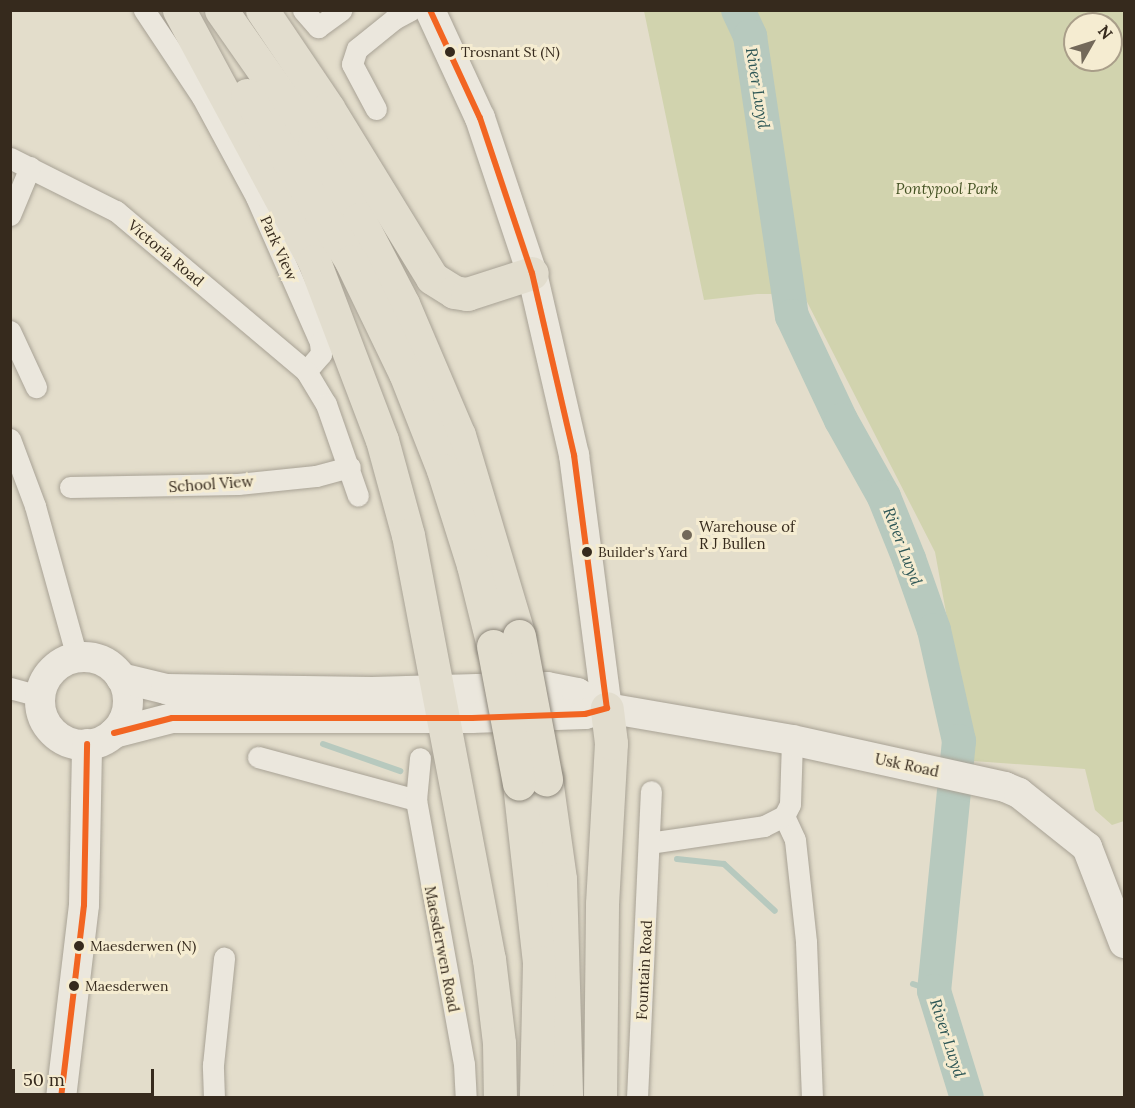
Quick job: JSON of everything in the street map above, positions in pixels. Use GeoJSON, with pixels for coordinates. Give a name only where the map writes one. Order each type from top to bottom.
{"type":"FeatureCollection","features":[{"type":"Feature","properties":{"kind":"main road"},"geometry":{"type":"LineString","coordinates":[[179,10],[314,261],[351,352],[382,440],[408,535],[438,705],[489,958],[499,1043],[500,1098]]}},
{"type":"Feature","properties":{"kind":"main road"},"geometry":{"type":"LineString","coordinates":[[187,10],[290,157],[351,261],[405,373],[443,470],[473,565],[506,641]]}},
{"type":"Feature","properties":{"kind":"main road"},"geometry":{"type":"LineString","coordinates":[[221,10],[314,143],[359,219],[403,304],[459,435],[506,641],[533,781],[560,879],[566,1098]]}},
{"type":"Feature","properties":{"kind":"main road"},"geometry":{"type":"LineString","coordinates":[[262,10],[328,108],[432,278],[454,292],[467,294],[532,273]]}},
{"type":"Feature","properties":{"kind":"main road"},"geometry":{"type":"LineString","coordinates":[[600,1098],[602,904],[611,743],[607,708]]}},
{"type":"Feature","properties":{"kind":"main road"},"geometry":{"type":"LineString","coordinates":[[533,781],[538,962],[536,1098]]}},
{"type":"Feature","properties":{"kind":"street","name":"Park View"},"geometry":{"type":"LineString","coordinates":[[144,10],[202,98],[256,196],[320,342],[321,354],[306,371]]}},
{"type":"Feature","properties":{"kind":"street"},"geometry":{"type":"LineString","coordinates":[[303,10],[318,27],[341,10]]}},
{"type":"Feature","properties":{"kind":"street"},"geometry":{"type":"LineString","coordinates":[[376,109],[352,64],[357,49],[394,19],[411,10]]}},
{"type":"Feature","properties":{"kind":"street"},"geometry":{"type":"LineString","coordinates":[[122,678],[166,689],[585,714],[607,708],[574,455],[532,273],[480,118],[430,10]]}},
{"type":"Feature","properties":{"kind":"street","name":"Victoria Road"},"geometry":{"type":"LineString","coordinates":[[10,158],[116,211],[306,371]]}},
{"type":"Feature","properties":{"kind":"street"},"geometry":{"type":"LineString","coordinates":[[10,215],[30,167]]}},
{"type":"Feature","properties":{"kind":"street"},"geometry":{"type":"LineString","coordinates":[[10,331],[36,387]]}},
{"type":"Feature","properties":{"kind":"street"},"geometry":{"type":"LineString","coordinates":[[306,371],[326,404],[350,467],[358,496]]}},
{"type":"Feature","properties":{"kind":"street"},"geometry":{"type":"LineString","coordinates":[[10,439],[35,506],[77,657]]}},
{"type":"Feature","properties":{"kind":"street","name":"School View"},"geometry":{"type":"LineString","coordinates":[[70,487],[238,484],[316,476],[350,467]]}},
{"type":"Feature","properties":{"kind":"street"},"geometry":{"type":"LineString","coordinates":[[61,1098],[84,905],[100,739],[126,713],[126,689],[122,678],[104,661],[77,657],[49,674],[40,696],[46,724],[68,742],[100,739],[172,718],[438,705]]}},
{"type":"Feature","properties":{"kind":"street"},"geometry":{"type":"LineString","coordinates":[[10,688],[40,696]]}},
{"type":"Feature","properties":{"kind":"street","name":"Usk Road"},"geometry":{"type":"LineString","coordinates":[[607,708],[792,740],[975,779],[1019,793],[1087,847],[1125,943]]}},
{"type":"Feature","properties":{"kind":"street"},"geometry":{"type":"LineString","coordinates":[[649,843],[764,826],[784,816],[790,804],[792,740]]}},
{"type":"Feature","properties":{"kind":"street"},"geometry":{"type":"LineString","coordinates":[[258,758],[286,757],[416,800]]}},
{"type":"Feature","properties":{"kind":"street","name":"Maesderwen Road"},"geometry":{"type":"LineString","coordinates":[[420,758],[416,800],[464,1064],[466,1098]]}},
{"type":"Feature","properties":{"kind":"street","name":"Fountain Road"},"geometry":{"type":"LineString","coordinates":[[638,1098],[651,791]]}},
{"type":"Feature","properties":{"kind":"street"},"geometry":{"type":"LineString","coordinates":[[784,816],[795,840],[806,942],[812,1098]]}},
{"type":"Feature","properties":{"kind":"street"},"geometry":{"type":"LineString","coordinates":[[214,1098],[213,1065],[224,958]]}},
{"type":"Feature","properties":{"kind":"green space","name":"Pontypool Park"},"geometry":{"type":"Polygon","coordinates":[[[644,11],[1124,11],[1124,821],[1112,825],[1095,810],[1085,769],[973,761],[935,552],[803,294],[757,294],[704,300],[644,11]]]}},
{"type":"Feature","properties":{"kind":"waterway","name":"River Lwyd"},"geometry":{"type":"LineString","coordinates":[[738,10],[750,36],[792,316],[841,420],[884,497],[909,559],[934,630],[959,741],[934,991],[967,1098]]}},
{"type":"Feature","properties":{"kind":"waterway"},"geometry":{"type":"LineString","coordinates":[[323,744],[400,771]]}},
{"type":"Feature","properties":{"kind":"waterway"},"geometry":{"type":"LineString","coordinates":[[677,859],[724,864],[775,911]]}},
{"type":"Feature","properties":{"kind":"waterway"},"geometry":{"type":"LineString","coordinates":[[913,984],[934,991]]}},
{"type":"Feature","properties":{"kind":"transit line"},"geometry":{"type":"LineString","coordinates":[[430,10],[480,118],[532,273],[574,455],[607,708]]}},
{"type":"Feature","properties":{"kind":"transit line"},"geometry":{"type":"LineString","coordinates":[[114,733],[172,718],[472,718],[585,714],[607,708]]}},
{"type":"Feature","properties":{"kind":"transit line"},"geometry":{"type":"LineString","coordinates":[[61,1098],[84,905],[87,744]]}},
{"type":"Feature","properties":{"kind":"place","name":"Trosnant St (N)"},"geometry":{"type":"Point","coordinates":[450,52]}},
{"type":"Feature","properties":{"kind":"place","name":"Warehouse of R J Bullen"},"geometry":{"type":"Point","coordinates":[687,535]}},
{"type":"Feature","properties":{"kind":"place","name":"Builder's Yard"},"geometry":{"type":"Point","coordinates":[587,552]}},
{"type":"Feature","properties":{"kind":"place","name":"Maesderwen (N)"},"geometry":{"type":"Point","coordinates":[79,946]}},
{"type":"Feature","properties":{"kind":"place","name":"Maesderwen"},"geometry":{"type":"Point","coordinates":[74,986]}}]}
